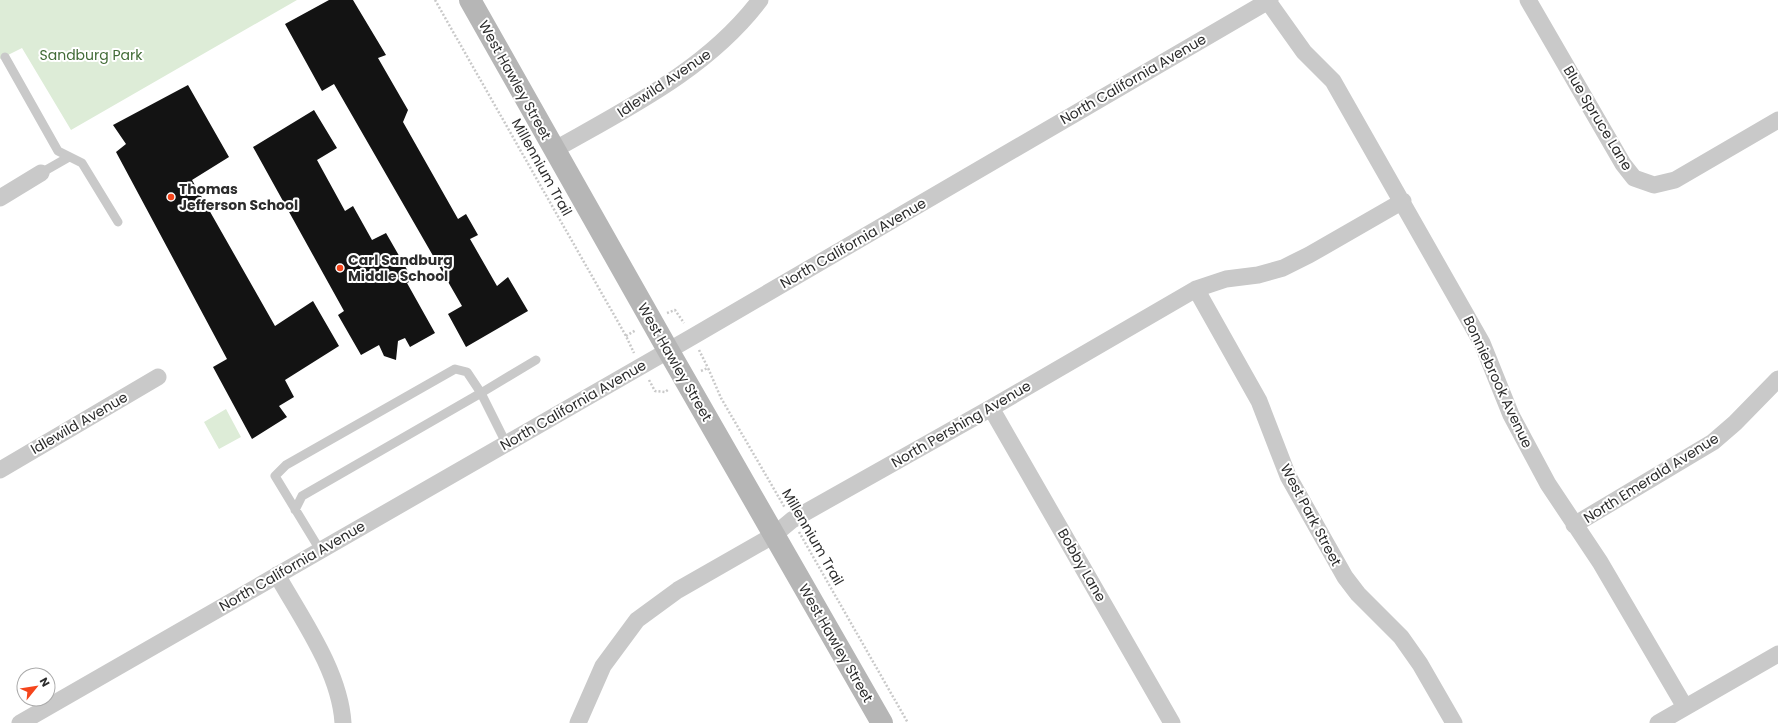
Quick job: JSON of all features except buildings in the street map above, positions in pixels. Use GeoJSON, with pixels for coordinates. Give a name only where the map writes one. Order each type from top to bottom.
{"type":"FeatureCollection","features":[{"type":"Feature","properties":{"kind":"street","name":"West Hawley Street"},"geometry":{"type":"LineString","coordinates":[[470,0],[554,150],[882,723]]}},
{"type":"Feature","properties":{"kind":"street","name":"Idlewild Avenue"},"geometry":{"type":"LineString","coordinates":[[554,150],[646,98],[702,60],[724,40],[760,0]]}},
{"type":"Feature","properties":{"kind":"street","name":"Bonniebrook Avenue"},"geometry":{"type":"LineString","coordinates":[[1268,0],[1304,52],[1333,81],[1482,343],[1511,415],[1548,484],[1600,562],[1685,707]]}},
{"type":"Feature","properties":{"kind":"street","name":"North California Avenue"},"geometry":{"type":"LineString","coordinates":[[20,723],[668,350],[1268,0]]}},
{"type":"Feature","properties":{"kind":"street","name":"Blue Spruce Lane"},"geometry":{"type":"LineString","coordinates":[[1528,0],[1623,164],[1634,178],[1654,185],[1675,180],[1778,120]]}},
{"type":"Feature","properties":{"kind":"street"},"geometry":{"type":"LineString","coordinates":[[0,198],[41,173]]}},
{"type":"Feature","properties":{"kind":"street","name":"North Pershing Avenue"},"geometry":{"type":"LineString","coordinates":[[578,723],[603,666],[638,620],[678,590],[774,535],[792,520],[991,408],[1196,289],[1226,279],[1258,275],[1283,268],[1309,255],[1402,201]]}},
{"type":"Feature","properties":{"kind":"street","name":"West Park Street"},"geometry":{"type":"LineString","coordinates":[[1196,289],[1259,401],[1288,476],[1345,577],[1358,594],[1401,637],[1420,664],[1454,723]]}},
{"type":"Feature","properties":{"kind":"street","name":"Idlewild Avenue"},"geometry":{"type":"LineString","coordinates":[[0,470],[158,377]]}},
{"type":"Feature","properties":{"kind":"street","name":"North Emerald Avenue"},"geometry":{"type":"LineString","coordinates":[[1574,525],[1713,442],[1735,423],[1778,379]]}},
{"type":"Feature","properties":{"kind":"street","name":"Bobby Lane"},"geometry":{"type":"LineString","coordinates":[[991,408],[1172,723]]}},
{"type":"Feature","properties":{"kind":"street"},"geometry":{"type":"LineString","coordinates":[[277,575],[313,638],[333,678],[343,723]]}},
{"type":"Feature","properties":{"kind":"street"},"geometry":{"type":"LineString","coordinates":[[1658,723],[1778,654]]}},
{"type":"Feature","properties":{"kind":"lane"},"geometry":{"type":"LineString","coordinates":[[5,57],[58,151],[82,163],[118,222]]}},
{"type":"Feature","properties":{"kind":"lane"},"geometry":{"type":"LineString","coordinates":[[41,173],[69,157]]}},
{"type":"Feature","properties":{"kind":"lane"},"geometry":{"type":"LineString","coordinates":[[294,510],[302,496],[481,394],[536,360]]}},
{"type":"Feature","properties":{"kind":"lane"},"geometry":{"type":"LineString","coordinates":[[320,550],[294,510],[275,476],[286,465],[455,369],[467,372],[481,394],[506,443]]}},
{"type":"Feature","properties":{"kind":"path","name":"Millennium Trail"},"geometry":{"type":"LineString","coordinates":[[436,0],[626,336],[629,344]]}},
{"type":"Feature","properties":{"kind":"path"},"geometry":{"type":"LineString","coordinates":[[670,311],[675,310],[679,314]]}},
{"type":"Feature","properties":{"kind":"path"},"geometry":{"type":"LineString","coordinates":[[626,336],[632,332]]}},
{"type":"Feature","properties":{"kind":"path","name":"Millennium Trail"},"geometry":{"type":"LineString","coordinates":[[702,355],[721,398],[908,723]]}},
{"type":"Feature","properties":{"kind":"path"},"geometry":{"type":"LineString","coordinates":[[700,372],[708,368]]}},
{"type":"Feature","properties":{"kind":"path"},"geometry":{"type":"LineString","coordinates":[[650,384],[656,391],[665,392]]}},
{"type":"Feature","properties":{"kind":"green space","name":"Sandburg Park"},"geometry":{"type":"Polygon","coordinates":[[[0,0],[297,0],[71,130],[22,48],[0,59],[0,0]]]}},
{"type":"Feature","properties":{"kind":"green space"},"geometry":{"type":"Polygon","coordinates":[[[226,409],[241,437],[219,449],[204,422],[226,409]]]}},
{"type":"Feature","properties":{"kind":"place","name":"Thomas Jefferson School"},"geometry":{"type":"Point","coordinates":[171,197]}},
{"type":"Feature","properties":{"kind":"place","name":"Carl Sandburg Middle School"},"geometry":{"type":"Point","coordinates":[340,268]}}]}
